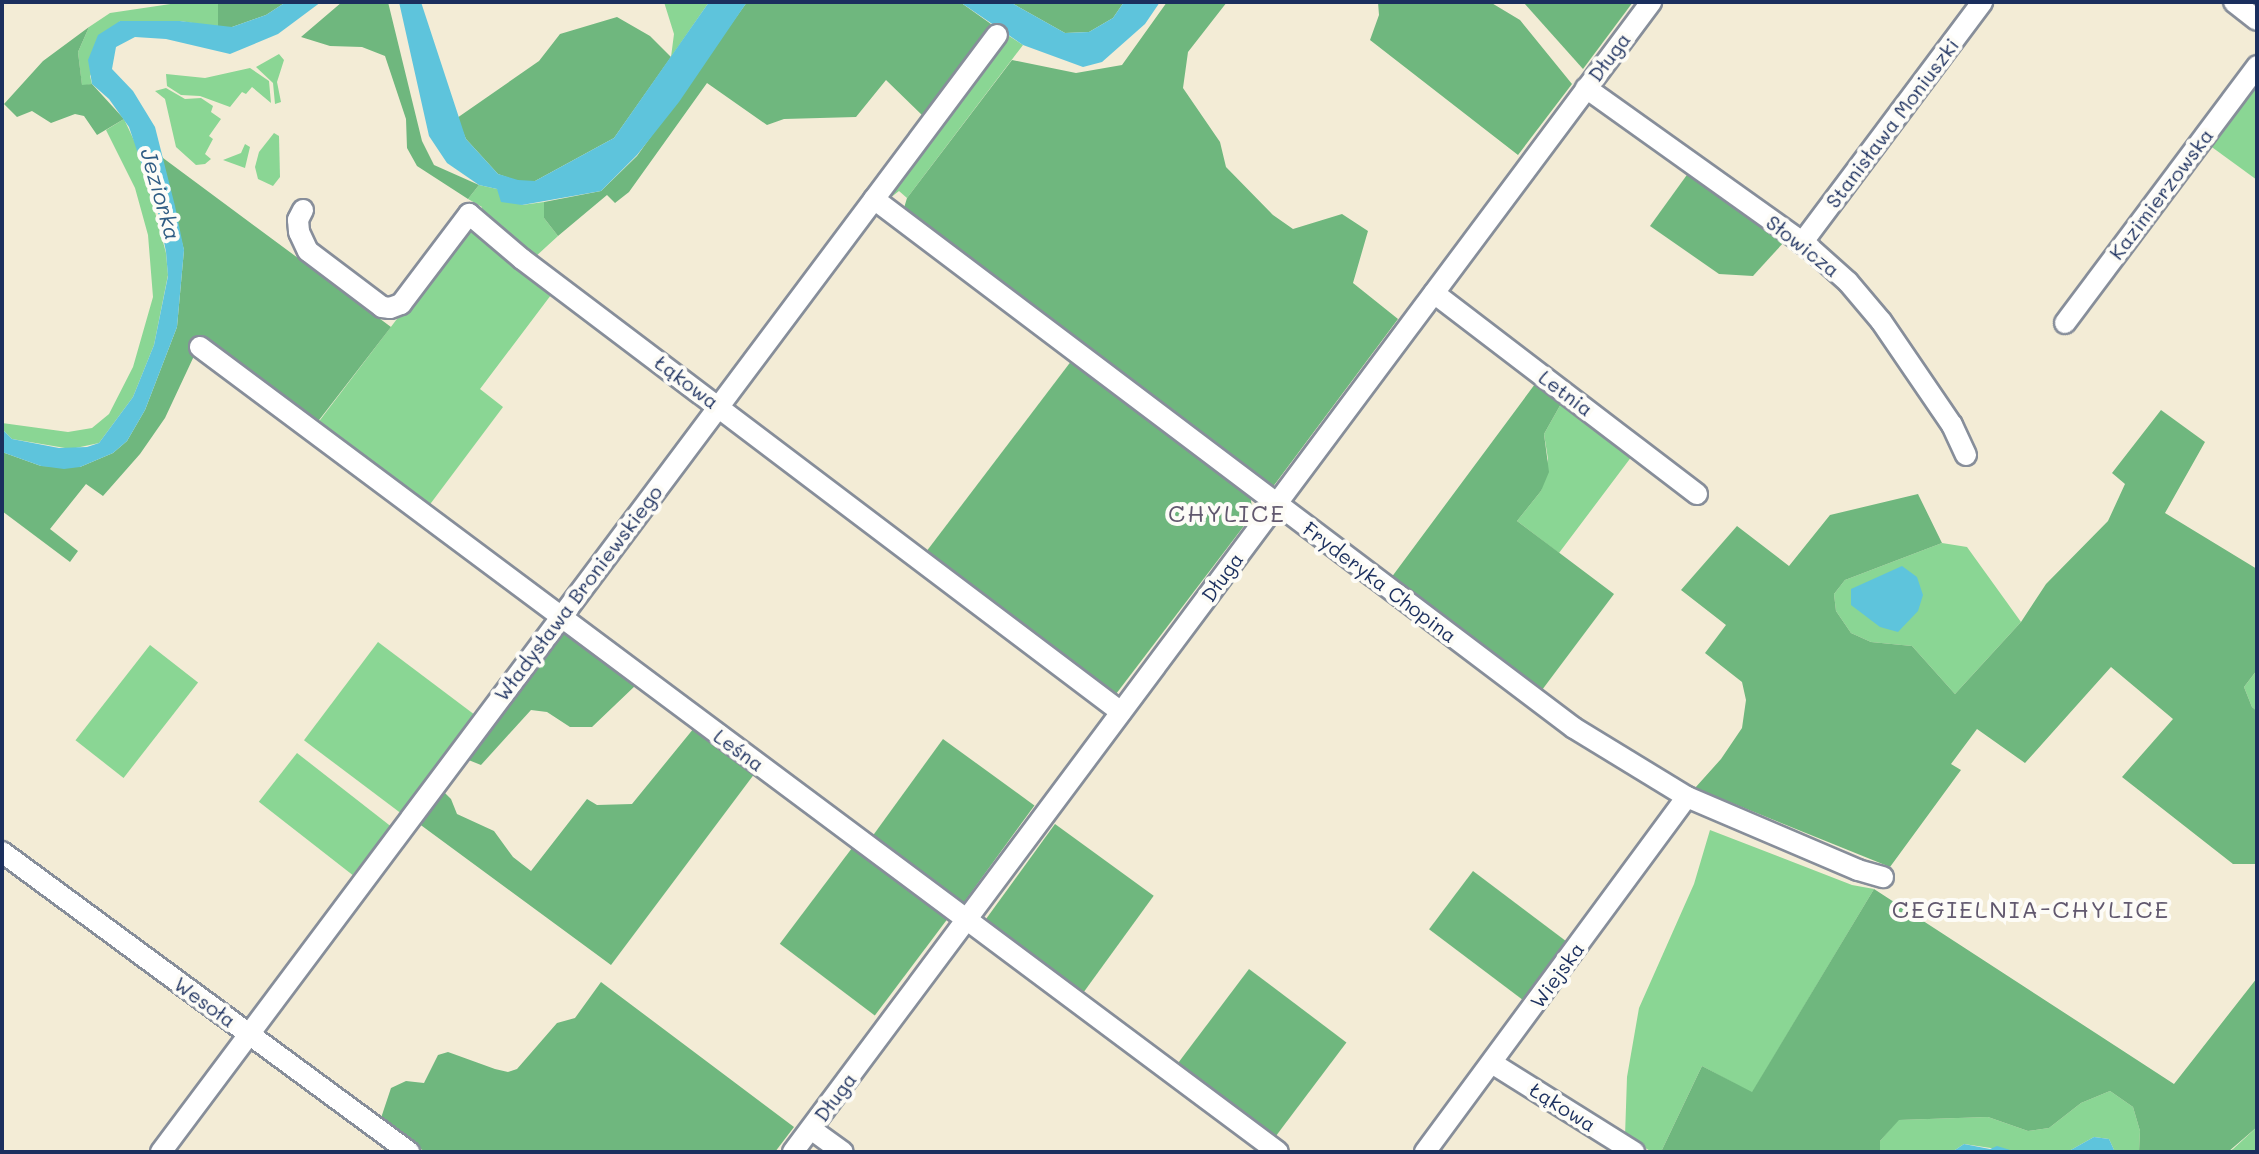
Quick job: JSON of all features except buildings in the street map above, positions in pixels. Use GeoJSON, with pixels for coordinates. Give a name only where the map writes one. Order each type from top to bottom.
{"type":"FeatureCollection","features":[{"type":"Feature","properties":{"kind":"street","name":"Długa"},"geometry":{"type":"LineString","coordinates":[[793,1152],[1651,2]]}},
{"type":"Feature","properties":{"kind":"street","name":"Stanisława Moniuszki"},"geometry":{"type":"LineString","coordinates":[[1802,243],[1982,2]]}},
{"type":"Feature","properties":{"kind":"street"},"geometry":{"type":"LineString","coordinates":[[2234,2],[2257,20]]}},
{"type":"Feature","properties":{"kind":"street","name":"Władysława Broniewskiego"},"geometry":{"type":"LineString","coordinates":[[161,1152],[997,35]]}},
{"type":"Feature","properties":{"kind":"street","name":"Kazimierzowska"},"geometry":{"type":"LineString","coordinates":[[2065,323],[2257,66]]}},
{"type":"Feature","properties":{"kind":"street","name":"Słowicza"},"geometry":{"type":"LineString","coordinates":[[1586,88],[1802,243],[1848,282],[1881,321],[1952,425],[1966,455]]}},
{"type":"Feature","properties":{"kind":"street","name":"Fryderyka Chopina"},"geometry":{"type":"LineString","coordinates":[[874,199],[1574,728],[1687,797],[1858,870],[1883,877]]}},
{"type":"Feature","properties":{"kind":"street","name":"Łąkowa"},"geometry":{"type":"LineString","coordinates":[[303,210],[299,232],[308,251],[382,307],[390,308],[401,304],[469,214],[1121,712]]}},
{"type":"Feature","properties":{"kind":"street","name":"Letnia"},"geometry":{"type":"LineString","coordinates":[[1434,293],[1697,494]]}},
{"type":"Feature","properties":{"kind":"street","name":"Leśna"},"geometry":{"type":"LineString","coordinates":[[200,347],[1278,1152]]}},
{"type":"Feature","properties":{"kind":"street","name":"Wiejska"},"geometry":{"type":"LineString","coordinates":[[1425,1152],[1687,797]]}},
{"type":"Feature","properties":{"kind":"street","name":"Wesoła"},"geometry":{"type":"LineString","coordinates":[[2,852],[409,1152]]}},
{"type":"Feature","properties":{"kind":"street","name":"Łąkowa"},"geometry":{"type":"LineString","coordinates":[[1492,1063],[1634,1152]]}},
{"type":"Feature","properties":{"kind":"street"},"geometry":{"type":"LineString","coordinates":[[811,1129],[843,1152]]}},
{"type":"Feature","properties":{"kind":"green space"},"geometry":{"type":"Polygon","coordinates":[[[184,2],[218,2],[218,27],[180,21],[120,21],[90,76],[92,84],[82,86],[78,52],[89,27],[110,13],[184,2]]]}},
{"type":"Feature","properties":{"kind":"green space"},"geometry":{"type":"Polygon","coordinates":[[[218,2],[286,2],[266,15],[232,27],[218,27],[218,2]]]}},
{"type":"Feature","properties":{"kind":"green space"},"geometry":{"type":"Polygon","coordinates":[[[342,2],[388,2],[422,141],[434,165],[479,185],[468,199],[417,166],[407,148],[406,119],[385,56],[362,47],[330,46],[301,37],[342,2]]]}},
{"type":"Feature","properties":{"kind":"green space"},"geometry":{"type":"Polygon","coordinates":[[[664,2],[709,2],[671,57],[674,34],[664,2]]]}},
{"type":"Feature","properties":{"kind":"green space"},"geometry":{"type":"Polygon","coordinates":[[[747,2],[960,2],[991,24],[924,117],[886,80],[856,117],[784,119],[767,125],[707,83],[629,192],[615,203],[607,195],[558,236],[544,218],[544,202],[601,191],[637,156],[747,2]]]}},
{"type":"Feature","properties":{"kind":"green space"},"geometry":{"type":"Polygon","coordinates":[[[1010,2],[1124,2],[1113,18],[1089,32],[1065,33],[1010,2]]]}},
{"type":"Feature","properties":{"kind":"green space"},"geometry":{"type":"Polygon","coordinates":[[[1167,2],[1227,2],[1188,52],[1183,88],[1220,142],[1226,167],[1273,215],[1293,229],[1342,214],[1368,231],[1353,283],[1398,319],[1272,488],[904,208],[907,198],[1012,60],[1076,73],[1122,65],[1167,2]]]}},
{"type":"Feature","properties":{"kind":"green space"},"geometry":{"type":"Polygon","coordinates":[[[1378,2],[1490,2],[1520,20],[1572,84],[1518,155],[1370,40],[1379,15],[1378,2]]]}},
{"type":"Feature","properties":{"kind":"green space"},"geometry":{"type":"Polygon","coordinates":[[[1523,2],[1633,2],[1583,69],[1523,2]]]}},
{"type":"Feature","properties":{"kind":"green space"},"geometry":{"type":"Polygon","coordinates":[[[617,17],[650,36],[671,57],[614,138],[535,181],[518,181],[498,174],[466,139],[457,118],[539,61],[560,34],[617,17]]]}},
{"type":"Feature","properties":{"kind":"green space"},"geometry":{"type":"Polygon","coordinates":[[[89,27],[78,52],[82,85],[92,84],[124,119],[97,135],[84,116],[75,114],[51,123],[32,111],[17,117],[4,104],[43,61],[89,27]]]}},
{"type":"Feature","properties":{"kind":"green space"},"geometry":{"type":"Polygon","coordinates":[[[1006,34],[1023,45],[907,198],[899,191],[890,198],[888,196],[1006,34]]]}},
{"type":"Feature","properties":{"kind":"green space"},"geometry":{"type":"Polygon","coordinates":[[[279,54],[284,60],[277,82],[281,102],[275,104],[273,83],[256,67],[279,54]]]}},
{"type":"Feature","properties":{"kind":"green space"},"geometry":{"type":"Polygon","coordinates":[[[250,68],[269,81],[271,103],[252,87],[246,94],[242,92],[230,107],[200,96],[181,95],[167,86],[166,74],[205,78],[250,68]]]}},
{"type":"Feature","properties":{"kind":"green space"},"geometry":{"type":"Polygon","coordinates":[[[2257,80],[2257,180],[2209,145],[2257,80]]]}},
{"type":"Feature","properties":{"kind":"green space"},"geometry":{"type":"Polygon","coordinates":[[[166,88],[185,99],[201,98],[213,106],[211,112],[221,119],[209,136],[213,139],[205,154],[211,159],[205,164],[196,165],[176,147],[165,99],[155,91],[166,88]]]}},
{"type":"Feature","properties":{"kind":"green space"},"geometry":{"type":"Polygon","coordinates":[[[124,119],[138,149],[166,253],[168,275],[154,345],[133,397],[99,443],[71,449],[12,439],[2,429],[2,423],[68,432],[92,428],[109,414],[133,367],[153,297],[148,235],[135,188],[106,130],[124,119]]]}},
{"type":"Feature","properties":{"kind":"green space"},"geometry":{"type":"Polygon","coordinates":[[[274,133],[279,136],[280,177],[273,186],[258,179],[255,167],[259,152],[274,133]]]}},
{"type":"Feature","properties":{"kind":"green space"},"geometry":{"type":"Polygon","coordinates":[[[245,144],[250,147],[245,168],[223,160],[241,153],[245,144]]]}},
{"type":"Feature","properties":{"kind":"green space"},"geometry":{"type":"Polygon","coordinates":[[[159,155],[391,327],[316,424],[225,353],[212,369],[194,356],[165,418],[140,454],[103,496],[86,484],[50,529],[78,551],[70,562],[2,511],[2,452],[41,466],[80,467],[113,453],[127,441],[145,410],[177,327],[184,250],[159,155]]]}},
{"type":"Feature","properties":{"kind":"green space"},"geometry":{"type":"Polygon","coordinates":[[[1689,172],[1784,242],[1753,276],[1719,274],[1650,226],[1689,172]]]}},
{"type":"Feature","properties":{"kind":"green space"},"geometry":{"type":"Polygon","coordinates":[[[479,185],[497,189],[522,205],[544,202],[544,218],[558,236],[534,258],[478,213],[482,207],[468,199],[479,185]]]}},
{"type":"Feature","properties":{"kind":"green space"},"geometry":{"type":"Polygon","coordinates":[[[470,223],[554,291],[480,389],[503,407],[428,507],[317,424],[470,223]]]}},
{"type":"Feature","properties":{"kind":"green space"},"geometry":{"type":"Polygon","coordinates":[[[1072,360],[1250,494],[1253,514],[1116,694],[926,552],[1072,360]]]}},
{"type":"Feature","properties":{"kind":"green space"},"geometry":{"type":"Polygon","coordinates":[[[1535,384],[1562,402],[1544,434],[1549,472],[1541,491],[1517,521],[1614,594],[1542,690],[1391,578],[1535,384]]]}},
{"type":"Feature","properties":{"kind":"green space"},"geometry":{"type":"Polygon","coordinates":[[[1562,402],[1632,456],[1559,553],[1517,521],[1541,491],[1548,459],[1544,434],[1562,402]]]}},
{"type":"Feature","properties":{"kind":"green space"},"geometry":{"type":"Polygon","coordinates":[[[2161,410],[2205,442],[2165,513],[2257,569],[2257,670],[2244,687],[2252,707],[2257,711],[2257,864],[2233,864],[2122,777],[2173,719],[2111,667],[2025,763],[1977,729],[1951,764],[1961,770],[1890,867],[1695,788],[1721,759],[1742,728],[1746,700],[1742,682],[1705,653],[1726,625],[1681,590],[1737,526],[1789,566],[1830,515],[1918,494],[1942,543],[1845,580],[1834,594],[1836,611],[1851,633],[1871,642],[1912,646],[1955,694],[2021,622],[2046,584],[2108,521],[2125,484],[2112,473],[2161,410]]]}},
{"type":"Feature","properties":{"kind":"green space"},"geometry":{"type":"Polygon","coordinates":[[[1942,543],[1967,547],[2021,622],[1955,694],[1912,646],[1871,642],[1851,633],[1836,611],[1834,594],[1845,580],[1942,543]]]}},
{"type":"Feature","properties":{"kind":"green space"},"geometry":{"type":"Polygon","coordinates":[[[563,630],[636,685],[592,727],[570,727],[547,712],[531,710],[481,765],[466,759],[563,630]]]}},
{"type":"Feature","properties":{"kind":"green space"},"geometry":{"type":"Polygon","coordinates":[[[378,642],[475,715],[401,813],[304,740],[378,642]]]}},
{"type":"Feature","properties":{"kind":"green space"},"geometry":{"type":"Polygon","coordinates":[[[150,645],[198,683],[124,778],[76,740],[150,645]]]}},
{"type":"Feature","properties":{"kind":"green space"},"geometry":{"type":"Polygon","coordinates":[[[2257,670],[2257,711],[2252,707],[2244,687],[2257,670]]]}},
{"type":"Feature","properties":{"kind":"green space"},"geometry":{"type":"Polygon","coordinates":[[[694,728],[755,773],[611,965],[418,823],[442,790],[451,799],[457,814],[494,831],[513,857],[531,871],[587,799],[597,805],[632,804],[694,728]]]}},
{"type":"Feature","properties":{"kind":"green space"},"geometry":{"type":"Polygon","coordinates":[[[943,739],[1034,805],[963,903],[872,837],[943,739]]]}},
{"type":"Feature","properties":{"kind":"green space"},"geometry":{"type":"Polygon","coordinates":[[[297,753],[391,826],[353,875],[259,802],[297,753]]]}},
{"type":"Feature","properties":{"kind":"green space"},"geometry":{"type":"Polygon","coordinates":[[[1055,824],[1154,896],[1082,994],[983,923],[1055,824]]]}},
{"type":"Feature","properties":{"kind":"green space"},"geometry":{"type":"Polygon","coordinates":[[[1710,830],[1852,885],[1874,889],[1752,1093],[1702,1066],[1661,1152],[1652,1152],[1625,1136],[1627,1077],[1639,1008],[1694,884],[1710,830]]]}},
{"type":"Feature","properties":{"kind":"green space"},"geometry":{"type":"Polygon","coordinates":[[[852,848],[947,920],[875,1015],[780,944],[852,848]]]}},
{"type":"Feature","properties":{"kind":"green space"},"geometry":{"type":"Polygon","coordinates":[[[1473,871],[1569,943],[1525,1002],[1429,929],[1473,871]]]}},
{"type":"Feature","properties":{"kind":"green space"},"geometry":{"type":"Polygon","coordinates":[[[1874,889],[2174,1084],[2257,978],[2257,1127],[2228,1152],[2139,1152],[2140,1131],[2133,1107],[2110,1091],[2081,1103],[2049,1128],[2028,1131],[1988,1117],[1899,1120],[1880,1141],[1880,1152],[1661,1152],[1702,1066],[1752,1092],[1874,889]]]}},
{"type":"Feature","properties":{"kind":"green space"},"geometry":{"type":"Polygon","coordinates":[[[1249,969],[1346,1042],[1274,1138],[1177,1065],[1249,969]]]}},
{"type":"Feature","properties":{"kind":"green space"},"geometry":{"type":"Polygon","coordinates":[[[601,982],[794,1127],[775,1152],[425,1152],[381,1118],[391,1088],[406,1081],[424,1083],[438,1055],[448,1052],[495,1069],[508,1072],[517,1069],[557,1023],[575,1018],[601,982]]]}},
{"type":"Feature","properties":{"kind":"green space"},"geometry":{"type":"Polygon","coordinates":[[[2110,1091],[2133,1107],[2140,1131],[2139,1152],[2115,1152],[2109,1139],[2094,1137],[2069,1151],[2017,1152],[1964,1144],[1952,1152],[1880,1152],[1880,1141],[1898,1120],[1988,1117],[2028,1131],[2049,1128],[2081,1103],[2110,1091]]]}},
{"type":"Feature","properties":{"kind":"green space"},"geometry":{"type":"Polygon","coordinates":[[[2257,1127],[2257,1152],[2228,1152],[2233,1149],[2257,1127]]]}},
{"type":"Feature","properties":{"kind":"water","name":"Jeziorka"},"geometry":{"type":"Polygon","coordinates":[[[286,2],[321,2],[278,34],[230,54],[166,39],[135,37],[116,47],[112,69],[133,91],[155,127],[175,206],[184,250],[177,327],[145,410],[127,441],[113,453],[80,467],[64,469],[41,466],[2,452],[2,429],[12,439],[59,448],[87,447],[99,443],[133,397],[154,345],[168,276],[166,252],[159,216],[129,127],[109,99],[92,84],[88,60],[98,35],[120,21],[180,21],[232,27],[266,15],[286,2]]]}},
{"type":"Feature","properties":{"kind":"water"},"geometry":{"type":"Polygon","coordinates":[[[399,2],[421,2],[466,139],[498,174],[535,181],[614,138],[709,2],[747,2],[679,102],[637,155],[601,191],[522,205],[501,202],[497,189],[479,185],[447,163],[429,136],[399,2]]]}},
{"type":"Feature","properties":{"kind":"water"},"geometry":{"type":"Polygon","coordinates":[[[960,2],[1010,2],[1065,33],[1089,32],[1113,18],[1124,2],[1160,2],[1145,24],[1102,62],[1083,67],[1023,45],[960,2]]]}},
{"type":"Feature","properties":{"kind":"water"},"geometry":{"type":"Polygon","coordinates":[[[1902,566],[1917,577],[1923,595],[1918,611],[1898,632],[1880,627],[1851,605],[1851,589],[1902,566]]]}},
{"type":"Feature","properties":{"kind":"water"},"geometry":{"type":"Polygon","coordinates":[[[2094,1137],[2109,1139],[2115,1152],[2047,1152],[2069,1151],[2094,1137]]]}},
{"type":"Feature","properties":{"kind":"water"},"geometry":{"type":"Polygon","coordinates":[[[1964,1144],[1990,1149],[1997,1146],[2017,1152],[1952,1152],[1964,1144]]]}},
{"type":"Feature","properties":{"kind":"district","name":"CHYLICE"},"geometry":{"type":"Point","coordinates":[1227,513]}},
{"type":"Feature","properties":{"kind":"district","name":"CEGIELNIA-CHYLICE"},"geometry":{"type":"Point","coordinates":[2031,909]}}]}
